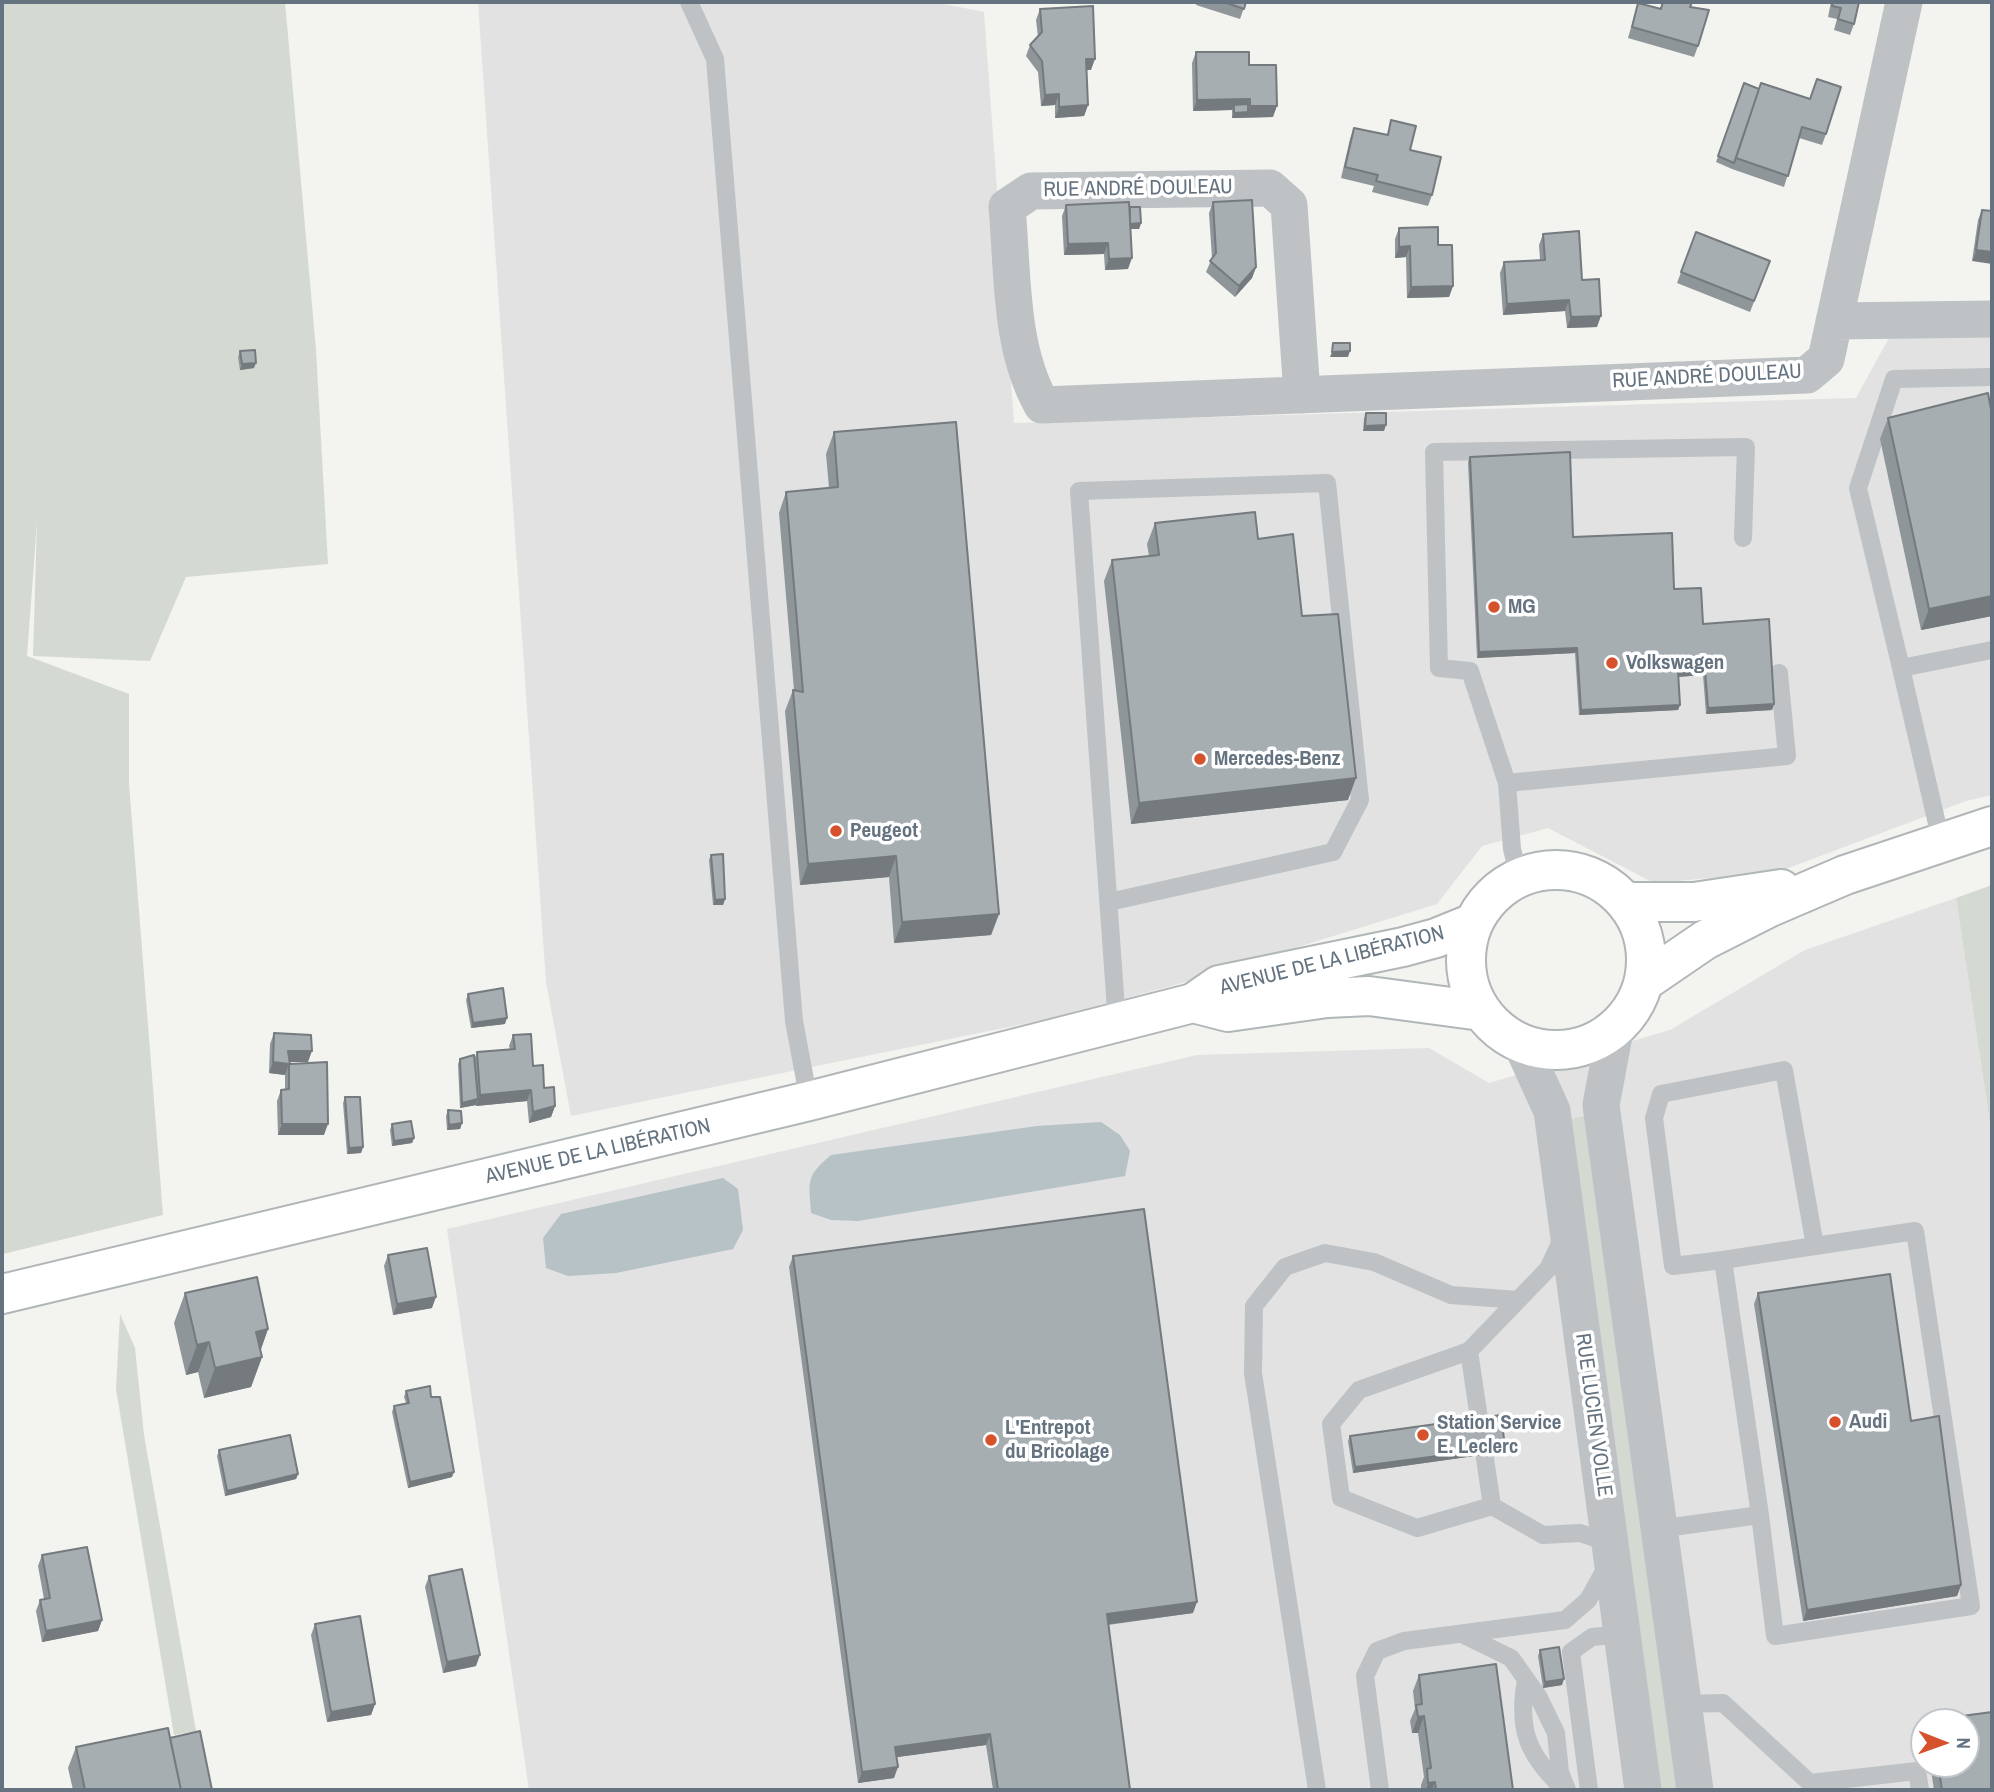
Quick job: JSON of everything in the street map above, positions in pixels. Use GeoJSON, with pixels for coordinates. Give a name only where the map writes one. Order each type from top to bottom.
{"type":"FeatureCollection","features":[{"type":"Feature","properties":{"kind":"main road"},"geometry":{"type":"LineString","coordinates":[[1645,981],[1705,940],[1845,875],[1992,826]]}},
{"type":"Feature","properties":{"kind":"main road"},"geometry":{"type":"LineString","coordinates":[[1547,869],[1577,871],[1604,883],[1627,902],[1641,926],[1647,953],[1645,981],[1634,1008],[1615,1030],[1594,1043],[1571,1050],[1546,1051],[1522,1045],[1499,1031],[1481,1011],[1468,983],[1466,953],[1473,923],[1484,904],[1500,888],[1519,877],[1547,869]]}},
{"type":"Feature","properties":{"kind":"main road"},"geometry":{"type":"LineString","coordinates":[[1627,902],[1694,902],[1763,893],[1845,875]]}},
{"type":"Feature","properties":{"kind":"main road","name":"AVENUE DE LA LIBÉRATION"},"geometry":{"type":"LineString","coordinates":[[2,1294],[809,1101],[1193,1003],[1219,985],[1402,947],[1436,938],[1473,923]]}},
{"type":"Feature","properties":{"kind":"main road","name":"AVENUE DE LA LIBÉRATION"},"geometry":{"type":"LineString","coordinates":[[1193,1003],[1228,1012],[1326,998],[1369,996],[1481,1011]]}},
{"type":"Feature","properties":{"kind":"street","name":"RUE ANDRÉ DOULEAU"},"geometry":{"type":"LineString","coordinates":[[1302,395],[1289,205],[1270,188],[1031,191],[1007,207],[1019,347],[1028,381],[1042,405],[1302,395],[1807,375],[1826,359],[1904,2]]}},
{"type":"Feature","properties":{"kind":"street"},"geometry":{"type":"LineString","coordinates":[[1835,321],[1992,319]]}},
{"type":"Feature","properties":{"kind":"street"},"geometry":{"type":"LineString","coordinates":[[1615,1030],[1601,1105],[1695,1790]]}},
{"type":"Feature","properties":{"kind":"street","name":"RUE LUCIEN VOLLE"},"geometry":{"type":"LineString","coordinates":[[1522,1045],[1552,1111],[1643,1790]]}},
{"type":"Feature","properties":{"kind":"lane"},"geometry":{"type":"LineString","coordinates":[[689,2],[715,59],[794,1021],[809,1101]]}},
{"type":"Feature","properties":{"kind":"lane"},"geometry":{"type":"LineString","coordinates":[[1941,841],[1858,488],[1894,379],[1992,377]]}},
{"type":"Feature","properties":{"kind":"lane"},"geometry":{"type":"LineString","coordinates":[[1519,877],[1512,849],[1507,783],[1470,671],[1439,667],[1434,452],[1746,447],[1743,538]]}},
{"type":"Feature","properties":{"kind":"lane"},"geometry":{"type":"LineString","coordinates":[[1109,902],[1333,852],[1339,842],[1360,800],[1327,483],[1079,491],[1117,1023]]}},
{"type":"Feature","properties":{"kind":"lane"},"geometry":{"type":"LineString","coordinates":[[1901,668],[1992,651]]}},
{"type":"Feature","properties":{"kind":"lane"},"geometry":{"type":"LineString","coordinates":[[1507,783],[1787,756],[1779,673]]}},
{"type":"Feature","properties":{"kind":"lane"},"geometry":{"type":"LineString","coordinates":[[1723,1260],[1775,1636],[1971,1606],[1915,1230],[1815,1246],[1723,1260],[1673,1266],[1654,1118],[1661,1094],[1784,1070],[1815,1246]]}},
{"type":"Feature","properties":{"kind":"lane"},"geometry":{"type":"LineString","coordinates":[[1380,1790],[1365,1675],[1377,1651],[1404,1641],[1565,1620],[1588,1600],[1611,1550],[1580,1533],[1543,1535],[1492,1506],[1417,1528],[1341,1498],[1331,1424],[1359,1390],[1469,1351],[1548,1269],[1568,1226]]}},
{"type":"Feature","properties":{"kind":"lane"},"geometry":{"type":"LineString","coordinates":[[1317,1790],[1253,1373],[1254,1306],[1285,1267],[1325,1252],[1374,1262],[1451,1295],[1518,1300]]}},
{"type":"Feature","properties":{"kind":"lane"},"geometry":{"type":"LineString","coordinates":[[1469,1351],[1492,1506]]}},
{"type":"Feature","properties":{"kind":"lane"},"geometry":{"type":"LineString","coordinates":[[1658,1529],[1760,1515]]}},
{"type":"Feature","properties":{"kind":"lane"},"geometry":{"type":"LineString","coordinates":[[1589,1790],[1571,1652],[1592,1637],[1622,1633]]}},
{"type":"Feature","properties":{"kind":"lane"},"geometry":{"type":"LineString","coordinates":[[1462,1634],[1511,1658],[1538,1696],[1556,1733],[1560,1772],[1566,1790]]}},
{"type":"Feature","properties":{"kind":"lane"},"geometry":{"type":"LineString","coordinates":[[1526,1680],[1522,1702],[1527,1744],[1546,1773],[1566,1790]]}},
{"type":"Feature","properties":{"kind":"lane"},"geometry":{"type":"LineString","coordinates":[[1683,1704],[1723,1703],[1810,1783],[1837,1785],[1917,1771],[1920,1790]]}},
{"type":"Feature","properties":{"kind":"shaded area"},"geometry":{"type":"Polygon","coordinates":[[[2,2],[285,2],[316,350],[328,564],[186,577],[150,661],[33,656],[37,522],[27,656],[129,694],[129,784],[163,1215],[3,1254],[2,2]]]}},
{"type":"Feature","properties":{"kind":"shaded area"},"geometry":{"type":"Polygon","coordinates":[[[478,2],[934,2],[984,12],[1014,423],[1856,398],[1890,336],[1992,334],[1992,795],[1966,801],[1778,872],[1654,883],[1548,828],[1482,846],[1437,904],[1175,985],[1043,1020],[571,1116],[546,982],[478,2]]]}},
{"type":"Feature","properties":{"kind":"shaded area"},"geometry":{"type":"Polygon","coordinates":[[[1992,885],[1992,1137],[1956,898],[1992,885]]]}},
{"type":"Feature","properties":{"kind":"shaded area"},"geometry":{"type":"Polygon","coordinates":[[[1956,898],[1992,1137],[1992,1790],[529,1790],[447,1229],[1197,1055],[1429,1048],[1489,1083],[1670,1030],[1805,950],[1956,898]]]}},
{"type":"Feature","properties":{"kind":"shaded area"},"geometry":{"type":"Polygon","coordinates":[[[1584,1116],[1678,1790],[1656,1790],[1562,1121],[1584,1116]]]}},
{"type":"Feature","properties":{"kind":"shaded area"},"geometry":{"type":"Polygon","coordinates":[[[1101,1122],[1120,1135],[1130,1151],[1125,1176],[858,1221],[831,1220],[811,1213],[810,1180],[831,1155],[1037,1126],[1101,1122]]]}},
{"type":"Feature","properties":{"kind":"shaded area"},"geometry":{"type":"Polygon","coordinates":[[[723,1178],[738,1189],[743,1230],[733,1249],[616,1273],[568,1276],[546,1268],[543,1238],[561,1214],[723,1178]]]}},
{"type":"Feature","properties":{"kind":"shaded area"},"geometry":{"type":"Polygon","coordinates":[[[120,1314],[135,1348],[144,1435],[196,1731],[174,1735],[116,1389],[120,1314]]]}},
{"type":"Feature","properties":{"kind":"building"},"geometry":{"type":"Polygon","coordinates":[[[1224,2],[1246,2],[1244,9],[1224,2]]]}},
{"type":"Feature","properties":{"kind":"building"},"geometry":{"type":"Polygon","coordinates":[[[1663,2],[1692,2],[1690,7],[1709,10],[1698,46],[1632,27],[1638,3],[1661,9],[1663,2]]]}},
{"type":"Feature","properties":{"kind":"building"},"geometry":{"type":"Polygon","coordinates":[[[1833,2],[1859,2],[1854,24],[1838,19],[1841,8],[1832,6],[1833,2]]]}},
{"type":"Feature","properties":{"kind":"building"},"geometry":{"type":"Polygon","coordinates":[[[1093,6],[1095,59],[1086,59],[1088,105],[1059,107],[1059,94],[1045,95],[1042,61],[1030,45],[1042,32],[1040,9],[1093,6]]]}},
{"type":"Feature","properties":{"kind":"building"},"geometry":{"type":"Polygon","coordinates":[[[1196,52],[1249,52],[1249,65],[1276,65],[1277,106],[1250,106],[1250,99],[1197,100],[1196,52]]]}},
{"type":"Feature","properties":{"kind":"building"},"geometry":{"type":"Polygon","coordinates":[[[1817,79],[1841,87],[1826,134],[1802,127],[1788,176],[1736,158],[1761,83],[1810,99],[1817,79]]]}},
{"type":"Feature","properties":{"kind":"building"},"geometry":{"type":"Polygon","coordinates":[[[1744,83],[1759,89],[1734,163],[1718,156],[1744,83]]]}},
{"type":"Feature","properties":{"kind":"building"},"geometry":{"type":"Polygon","coordinates":[[[1248,104],[1248,112],[1234,113],[1234,105],[1248,104]]]}},
{"type":"Feature","properties":{"kind":"building"},"geometry":{"type":"Polygon","coordinates":[[[1391,120],[1416,126],[1410,150],[1441,157],[1432,195],[1376,181],[1378,175],[1345,167],[1354,128],[1388,135],[1391,120]]]}},
{"type":"Feature","properties":{"kind":"building"},"geometry":{"type":"Polygon","coordinates":[[[1252,200],[1256,267],[1239,286],[1210,261],[1216,253],[1213,202],[1252,200]]]}},
{"type":"Feature","properties":{"kind":"building"},"geometry":{"type":"Polygon","coordinates":[[[1129,202],[1132,258],[1109,259],[1108,243],[1068,244],[1066,205],[1129,202]]]}},
{"type":"Feature","properties":{"kind":"building"},"geometry":{"type":"Polygon","coordinates":[[[1130,207],[1140,207],[1141,223],[1130,224],[1130,207]]]}},
{"type":"Feature","properties":{"kind":"building"},"geometry":{"type":"Polygon","coordinates":[[[1982,210],[1992,211],[1992,252],[1976,250],[1982,210]]]}},
{"type":"Feature","properties":{"kind":"building"},"geometry":{"type":"Polygon","coordinates":[[[1438,227],[1438,245],[1452,245],[1453,286],[1411,287],[1410,246],[1399,247],[1399,228],[1438,227]]]}},
{"type":"Feature","properties":{"kind":"building"},"geometry":{"type":"Polygon","coordinates":[[[1579,231],[1582,280],[1599,279],[1601,316],[1571,317],[1569,300],[1507,304],[1504,262],[1545,260],[1543,234],[1579,231]]]}},
{"type":"Feature","properties":{"kind":"building"},"geometry":{"type":"Polygon","coordinates":[[[1696,232],[1770,261],[1754,301],[1681,272],[1696,232]]]}},
{"type":"Feature","properties":{"kind":"building"},"geometry":{"type":"Polygon","coordinates":[[[1333,343],[1350,343],[1350,351],[1332,352],[1333,343]]]}},
{"type":"Feature","properties":{"kind":"building"},"geometry":{"type":"Polygon","coordinates":[[[255,350],[256,363],[242,364],[240,351],[255,350]]]}},
{"type":"Feature","properties":{"kind":"building"},"geometry":{"type":"Polygon","coordinates":[[[1988,393],[1992,415],[1992,596],[1929,609],[1888,418],[1988,393]]]}},
{"type":"Feature","properties":{"kind":"building"},"geometry":{"type":"Polygon","coordinates":[[[1366,413],[1386,413],[1386,425],[1365,426],[1366,413]]]}},
{"type":"Feature","properties":{"kind":"building"},"geometry":{"type":"Polygon","coordinates":[[[956,422],[999,914],[902,922],[896,856],[808,864],[793,690],[803,692],[786,492],[838,487],[834,432],[956,422]]]}},
{"type":"Feature","properties":{"kind":"building"},"geometry":{"type":"Polygon","coordinates":[[[1570,452],[1573,537],[1672,533],[1674,589],[1701,588],[1703,624],[1769,619],[1774,704],[1708,708],[1705,670],[1678,671],[1680,705],[1581,710],[1577,648],[1479,652],[1470,457],[1570,452]]]}},
{"type":"Feature","properties":{"kind":"building"},"geometry":{"type":"Polygon","coordinates":[[[1255,512],[1258,539],[1293,534],[1302,616],[1338,614],[1356,778],[1139,803],[1112,560],[1159,555],[1155,523],[1255,512]]]}},
{"type":"Feature","properties":{"kind":"building"},"geometry":{"type":"Polygon","coordinates":[[[723,854],[725,899],[715,900],[711,855],[723,854]]]}},
{"type":"Feature","properties":{"kind":"building"},"geometry":{"type":"Polygon","coordinates":[[[503,988],[507,1018],[473,1023],[468,994],[503,988]]]}},
{"type":"Feature","properties":{"kind":"building"},"geometry":{"type":"Polygon","coordinates":[[[274,1033],[311,1035],[312,1051],[288,1051],[290,1064],[327,1062],[328,1124],[282,1124],[281,1090],[289,1089],[289,1064],[273,1062],[274,1033]]]}},
{"type":"Feature","properties":{"kind":"building"},"geometry":{"type":"Polygon","coordinates":[[[531,1034],[533,1066],[543,1065],[544,1088],[554,1087],[555,1106],[533,1112],[531,1090],[480,1095],[477,1052],[515,1049],[513,1035],[531,1034]]]}},
{"type":"Feature","properties":{"kind":"building"},"geometry":{"type":"Polygon","coordinates":[[[474,1055],[478,1099],[462,1103],[460,1059],[474,1055]]]}},
{"type":"Feature","properties":{"kind":"building"},"geometry":{"type":"Polygon","coordinates":[[[345,1097],[360,1097],[363,1147],[349,1148],[345,1097]]]}},
{"type":"Feature","properties":{"kind":"building"},"geometry":{"type":"Polygon","coordinates":[[[448,1110],[461,1111],[462,1123],[449,1125],[448,1110]]]}},
{"type":"Feature","properties":{"kind":"building"},"geometry":{"type":"Polygon","coordinates":[[[411,1121],[414,1138],[394,1141],[392,1124],[411,1121]]]}},
{"type":"Feature","properties":{"kind":"building","name":"L'Entrepot du Bricolage"},"geometry":{"type":"Polygon","coordinates":[[[1144,1209],[1197,1602],[1107,1614],[1130,1790],[998,1790],[990,1734],[895,1747],[898,1767],[862,1772],[793,1256],[1144,1209]]]}},
{"type":"Feature","properties":{"kind":"building"},"geometry":{"type":"Polygon","coordinates":[[[427,1248],[436,1297],[397,1304],[388,1255],[427,1248]]]}},
{"type":"Feature","properties":{"kind":"building"},"geometry":{"type":"Polygon","coordinates":[[[1890,1274],[1911,1421],[1939,1416],[1961,1585],[1807,1610],[1758,1293],[1890,1274]]]}},
{"type":"Feature","properties":{"kind":"building"},"geometry":{"type":"Polygon","coordinates":[[[257,1277],[268,1329],[256,1332],[262,1357],[215,1368],[209,1342],[197,1345],[185,1293],[257,1277]]]}},
{"type":"Feature","properties":{"kind":"building"},"geometry":{"type":"Polygon","coordinates":[[[430,1386],[431,1397],[440,1397],[454,1472],[410,1482],[394,1406],[409,1403],[406,1391],[430,1386]]]}},
{"type":"Feature","properties":{"kind":"building"},"geometry":{"type":"Polygon","coordinates":[[[1501,1415],[1505,1447],[1355,1467],[1350,1436],[1501,1415]]]}},
{"type":"Feature","properties":{"kind":"building"},"geometry":{"type":"Polygon","coordinates":[[[290,1435],[298,1474],[227,1491],[219,1450],[290,1435]]]}},
{"type":"Feature","properties":{"kind":"building"},"geometry":{"type":"Polygon","coordinates":[[[87,1547],[102,1620],[46,1631],[40,1600],[50,1598],[42,1555],[87,1547]]]}},
{"type":"Feature","properties":{"kind":"building"},"geometry":{"type":"Polygon","coordinates":[[[462,1569],[480,1655],[447,1662],[429,1576],[462,1569]]]}},
{"type":"Feature","properties":{"kind":"building"},"geometry":{"type":"Polygon","coordinates":[[[360,1616],[375,1704],[331,1712],[315,1624],[360,1616]]]}},
{"type":"Feature","properties":{"kind":"building"},"geometry":{"type":"Polygon","coordinates":[[[1559,1647],[1564,1679],[1545,1682],[1540,1650],[1559,1647]]]}},
{"type":"Feature","properties":{"kind":"building"},"geometry":{"type":"Polygon","coordinates":[[[1496,1664],[1513,1790],[1436,1790],[1435,1782],[1428,1783],[1427,1769],[1431,1768],[1424,1716],[1418,1717],[1416,1705],[1422,1704],[1419,1675],[1496,1664]]]}},
{"type":"Feature","properties":{"kind":"building"},"geometry":{"type":"Polygon","coordinates":[[[1992,1712],[1992,1790],[1942,1790],[1940,1778],[1980,1778],[1980,1714],[1992,1712]]]}},
{"type":"Feature","properties":{"kind":"building"},"geometry":{"type":"Polygon","coordinates":[[[168,1728],[181,1790],[85,1790],[76,1747],[168,1728]]]}},
{"type":"Feature","properties":{"kind":"building"},"geometry":{"type":"Polygon","coordinates":[[[200,1731],[212,1790],[181,1790],[170,1738],[200,1731]]]}},
{"type":"Feature","properties":{"kind":"place","name":"MG"},"geometry":{"type":"Point","coordinates":[1494,607]}},
{"type":"Feature","properties":{"kind":"place","name":"Volkswagen"},"geometry":{"type":"Point","coordinates":[1612,663]}},
{"type":"Feature","properties":{"kind":"place","name":"Mercedes-Benz"},"geometry":{"type":"Point","coordinates":[1200,759]}},
{"type":"Feature","properties":{"kind":"place","name":"Peugeot"},"geometry":{"type":"Point","coordinates":[836,831]}},
{"type":"Feature","properties":{"kind":"place","name":"Audi"},"geometry":{"type":"Point","coordinates":[1835,1422]}},
{"type":"Feature","properties":{"kind":"place","name":"Station Service E. Leclerc"},"geometry":{"type":"Point","coordinates":[1423,1435]}},
{"type":"Feature","properties":{"kind":"place","name":"L'Entrepot du Bricolage"},"geometry":{"type":"Point","coordinates":[991,1440]}}]}
